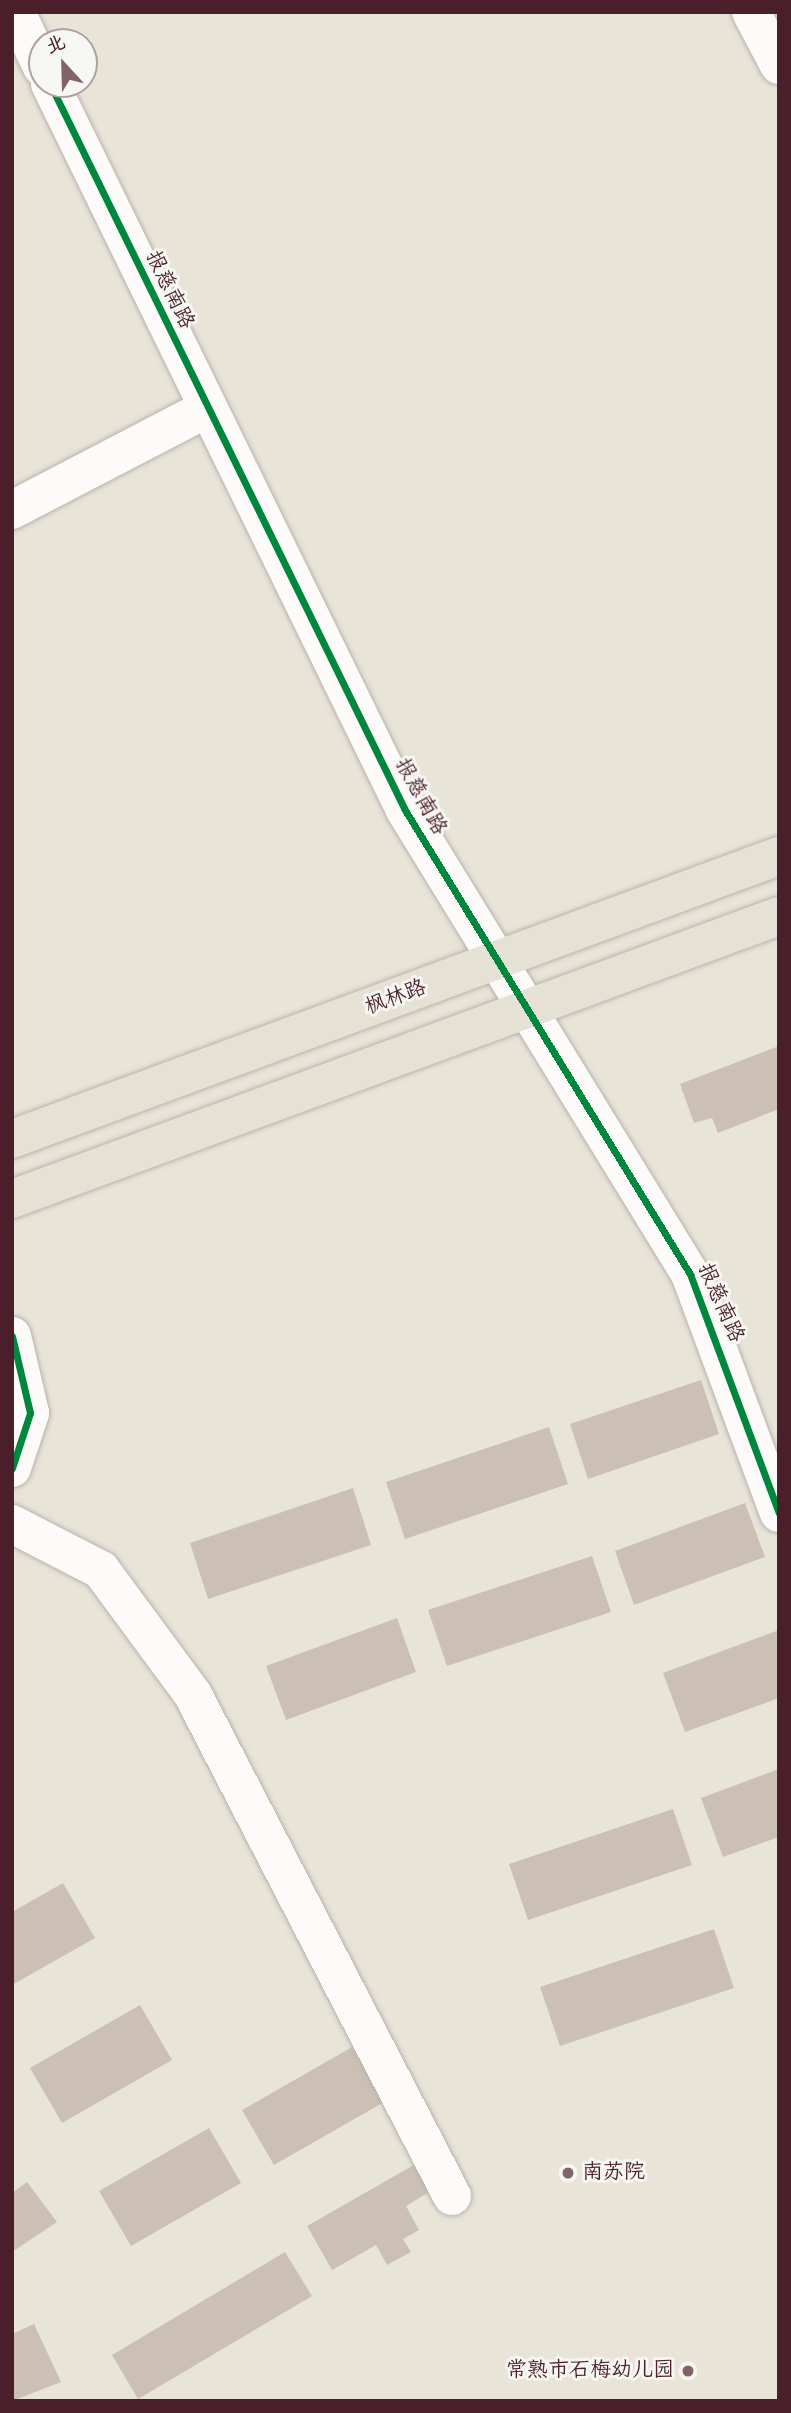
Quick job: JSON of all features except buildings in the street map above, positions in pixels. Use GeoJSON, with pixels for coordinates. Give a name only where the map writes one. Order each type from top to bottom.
{"type":"FeatureCollection","features":[{"type":"Feature","properties":{"kind":"main road","name":"枫林路"},"geometry":{"type":"LineString","coordinates":[[12,1139],[779,856]]}},
{"type":"Feature","properties":{"kind":"main road"},"geometry":{"type":"LineString","coordinates":[[12,1199],[779,916]]}},
{"type":"Feature","properties":{"kind":"street"},"geometry":{"type":"LineString","coordinates":[[16,12],[28,37]]}},
{"type":"Feature","properties":{"kind":"street"},"geometry":{"type":"LineString","coordinates":[[751,12],[779,65]]}},
{"type":"Feature","properties":{"kind":"street","name":"报慈南路"},"geometry":{"type":"LineString","coordinates":[[57,98],[206,409],[405,810],[499,961],[532,1007],[576,1094],[690,1274],[779,1513]]}},
{"type":"Feature","properties":{"kind":"street"},"geometry":{"type":"LineString","coordinates":[[12,510],[206,409]]}},
{"type":"Feature","properties":{"kind":"street"},"geometry":{"type":"LineString","coordinates":[[12,1336],[30,1413],[12,1468]]}},
{"type":"Feature","properties":{"kind":"street"},"geometry":{"type":"LineString","coordinates":[[12,1524],[101,1570],[193,1695],[452,2196]]}},
{"type":"Feature","properties":{"kind":"cycle path"},"geometry":{"type":"LineString","coordinates":[[57,98],[405,810],[690,1274],[779,1513]]}},
{"type":"Feature","properties":{"kind":"cycle path"},"geometry":{"type":"LineString","coordinates":[[12,1336],[30,1413],[12,1468]]}},
{"type":"Feature","properties":{"kind":"place","name":"南苏院"},"geometry":{"type":"Point","coordinates":[568,2173]}},
{"type":"Feature","properties":{"kind":"place","name":"常熟市石梅幼儿园"},"geometry":{"type":"Point","coordinates":[688,2371]}}]}
